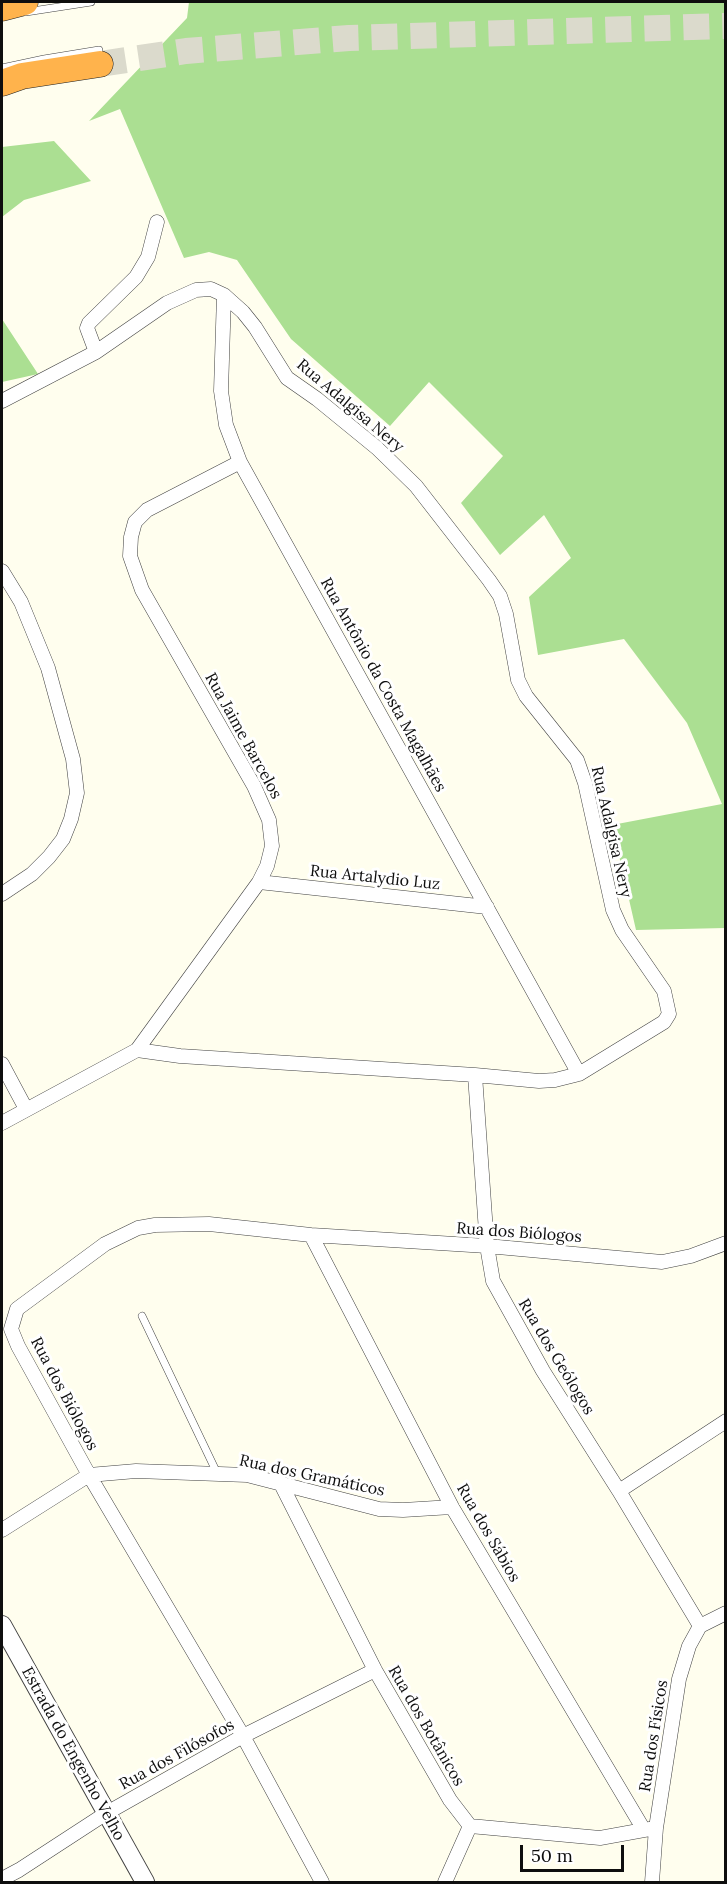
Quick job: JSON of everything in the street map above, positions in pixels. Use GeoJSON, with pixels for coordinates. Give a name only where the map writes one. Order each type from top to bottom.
{"type":"FeatureCollection","features":[{"type":"Feature","properties":{"kind":"highway"},"geometry":{"type":"LineString","coordinates":[[2,83],[99,57]]}},
{"type":"Feature","properties":{"kind":"street"},"geometry":{"type":"LineString","coordinates":[[96,352],[87,328],[89,323],[136,277],[148,256],[157,222]]}},
{"type":"Feature","properties":{"kind":"street"},"geometry":{"type":"LineString","coordinates":[[2,401],[96,352],[167,303],[196,290],[211,289],[225,295]]}},
{"type":"Feature","properties":{"kind":"street","name":"Rua Antônio da Costa Magalhães"},"geometry":{"type":"LineString","coordinates":[[225,295],[220,390],[226,425],[240,462],[579,1074]]}},
{"type":"Feature","properties":{"kind":"street","name":"Rua Adalgisa Nery"},"geometry":{"type":"LineString","coordinates":[[137,1050],[180,1056],[539,1081],[555,1080],[579,1074],[664,1022],[669,1014],[664,991],[622,930],[613,910],[585,783],[576,760],[526,696],[518,680],[506,614],[500,596],[416,486],[376,448],[317,399],[287,378],[255,327],[225,295]]}},
{"type":"Feature","properties":{"kind":"street","name":"Rua Jaime Barcelos"},"geometry":{"type":"LineString","coordinates":[[2,1123],[137,1050],[259,882],[267,866],[272,846],[269,820],[254,786],[142,590],[130,556],[135,522],[147,510],[240,462]]}},
{"type":"Feature","properties":{"kind":"street"},"geometry":{"type":"LineString","coordinates":[[2,571],[21,602],[48,668],[73,759],[77,793],[71,819],[63,838],[49,857],[32,874],[2,894]]}},
{"type":"Feature","properties":{"kind":"street","name":"Rua Artalydio Luz"},"geometry":{"type":"LineString","coordinates":[[259,882],[487,907]]}},
{"type":"Feature","properties":{"kind":"street"},"geometry":{"type":"LineString","coordinates":[[2,1064],[26,1109]]}},
{"type":"Feature","properties":{"kind":"street","name":"Rua dos Geólogos"},"geometry":{"type":"LineString","coordinates":[[475,1075],[487,1246],[493,1281],[543,1371],[619,1491],[700,1626]]}},
{"type":"Feature","properties":{"kind":"street","name":"Rua dos Biólogos"},"geometry":{"type":"LineString","coordinates":[[322,1882],[243,1736],[89,1475],[18,1346],[12,1329],[17,1309],[105,1244],[138,1228],[155,1225],[209,1224],[311,1235],[487,1246],[662,1262],[691,1256],[726,1243]]}},
{"type":"Feature","properties":{"kind":"street","name":"Rua dos Sábios"},"geometry":{"type":"LineString","coordinates":[[311,1235],[452,1507],[650,1829]]}},
{"type":"Feature","properties":{"kind":"street"},"geometry":{"type":"LineString","coordinates":[[619,1491],[726,1421]]}},
{"type":"Feature","properties":{"kind":"street","name":"Rua dos Gramáticos"},"geometry":{"type":"LineString","coordinates":[[2,1530],[89,1475],[136,1471],[247,1475],[380,1509],[452,1507]]}},
{"type":"Feature","properties":{"kind":"street","name":"Rua dos Botânicos"},"geometry":{"type":"LineString","coordinates":[[280,1482],[375,1670],[450,1800],[470,1826]]}},
{"type":"Feature","properties":{"kind":"street"},"geometry":{"type":"LineString","coordinates":[[700,1626],[726,1613]]}},
{"type":"Feature","properties":{"kind":"street","name":"Estrada do Engenho Velho"},"geometry":{"type":"LineString","coordinates":[[2,1625],[105,1814],[145,1882]]}},
{"type":"Feature","properties":{"kind":"street","name":"Rua dos Físicos"},"geometry":{"type":"LineString","coordinates":[[652,1882],[650,1829],[679,1679],[689,1646],[700,1626]]}},
{"type":"Feature","properties":{"kind":"street","name":"Rua dos Filósofos"},"geometry":{"type":"LineString","coordinates":[[2,1879],[105,1814],[243,1736],[375,1670]]}},
{"type":"Feature","properties":{"kind":"street"},"geometry":{"type":"LineString","coordinates":[[446,1882],[470,1826],[600,1838],[650,1829]]}},
{"type":"Feature","properties":{"kind":"lane"},"geometry":{"type":"LineString","coordinates":[[15,8],[92,2]]}},
{"type":"Feature","properties":{"kind":"lane"},"geometry":{"type":"LineString","coordinates":[[2,68],[53,57],[99,57]]}},
{"type":"Feature","properties":{"kind":"lane"},"geometry":{"type":"LineString","coordinates":[[142,1316],[218,1474]]}},
{"type":"Feature","properties":{"kind":"green space"},"geometry":{"type":"Polygon","coordinates":[[[189,2],[725,2],[725,928],[636,930],[612,825],[722,804],[687,723],[624,639],[538,655],[529,597],[571,558],[544,515],[500,555],[461,503],[503,456],[429,382],[390,426],[291,339],[237,260],[209,252],[184,258],[120,109],[89,121],[187,18],[189,2]]]}},
{"type":"Feature","properties":{"kind":"green space"},"geometry":{"type":"Polygon","coordinates":[[[54,141],[91,181],[24,200],[2,217],[2,147],[54,141]]]}},
{"type":"Feature","properties":{"kind":"green space"},"geometry":{"type":"Polygon","coordinates":[[[2,319],[38,374],[2,382],[2,319]]]}},
{"type":"Feature","properties":{"kind":"tunnel"},"geometry":{"type":"LineString","coordinates":[[100,64],[186,51],[349,38],[726,26]]}}]}
